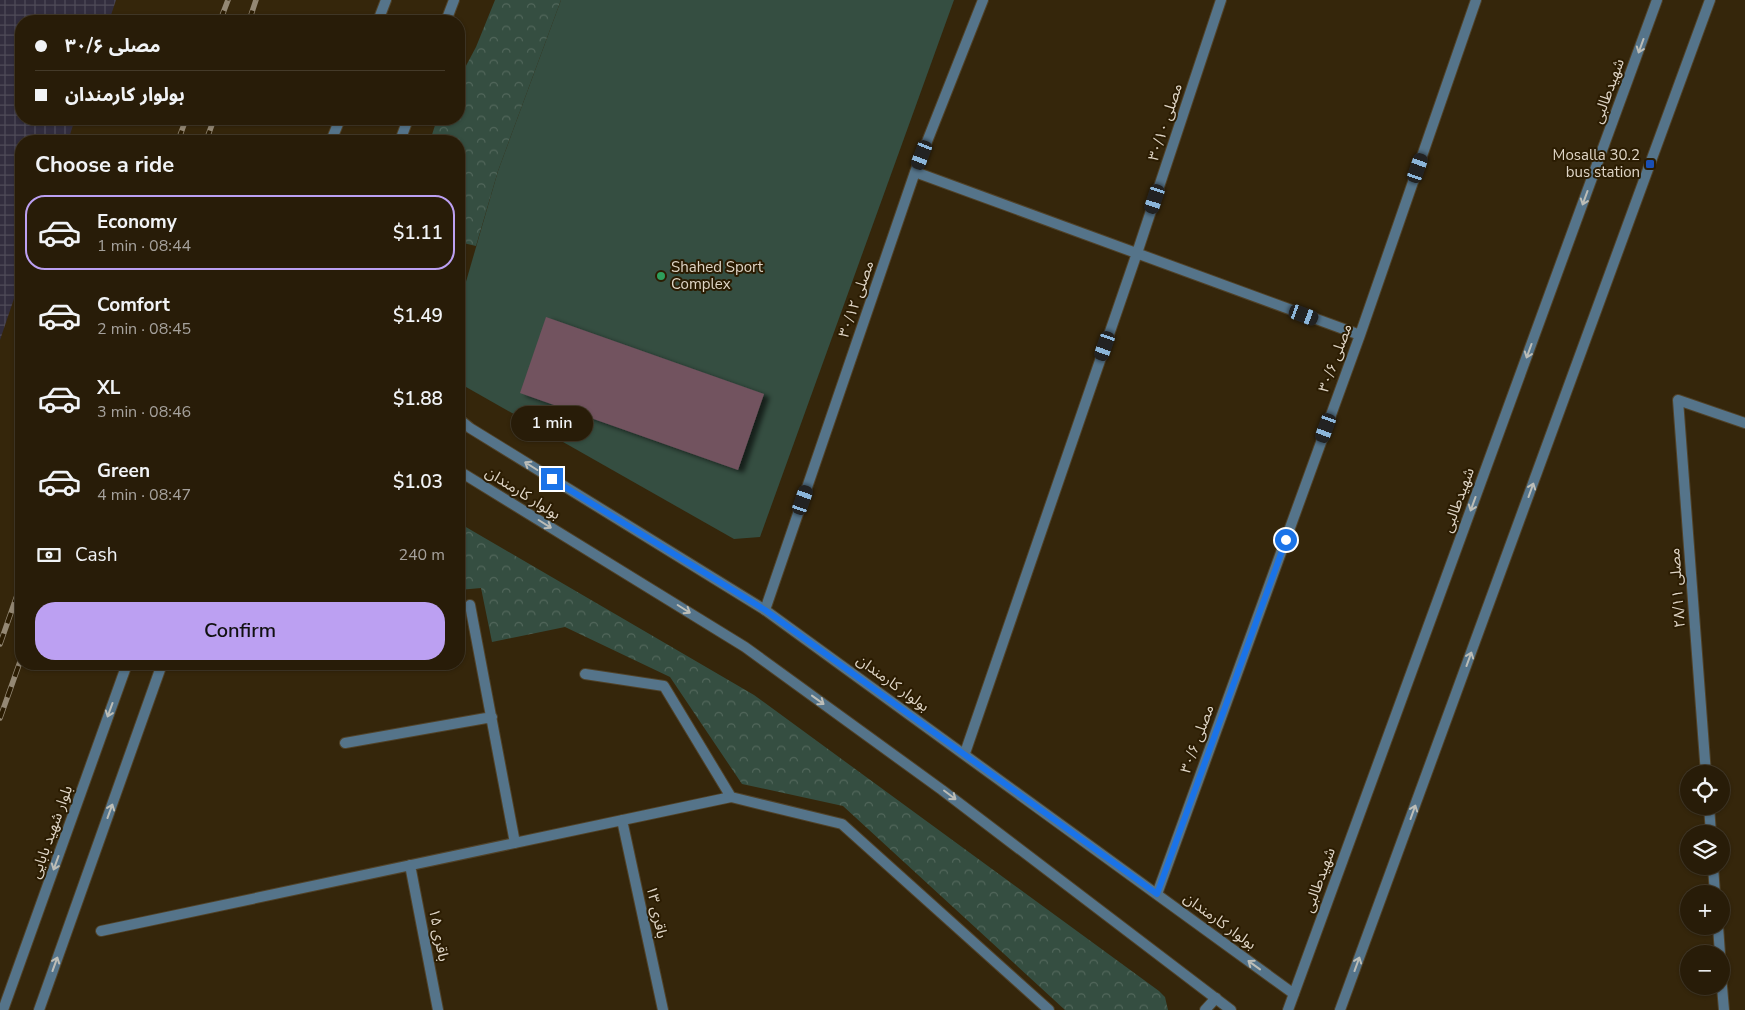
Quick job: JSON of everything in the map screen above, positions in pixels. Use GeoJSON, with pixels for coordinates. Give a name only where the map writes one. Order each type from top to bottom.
{"type":"FeatureCollection","features":[{"type":"Feature","properties":{"kind":"street"},"geometry":{"type":"LineString","coordinates":[[380,15],[386,0]]}},
{"type":"Feature","properties":{"kind":"street"},"geometry":{"type":"LineString","coordinates":[[448,15],[454,0]]}},
{"type":"Feature","properties":{"kind":"street","name":"مصلی ۳۰/۱۲"},"geometry":{"type":"LineString","coordinates":[[765,610],[916,172],[983,0]]}},
{"type":"Feature","properties":{"kind":"street","name":"مصلی ۳۰/۱۰"},"geometry":{"type":"LineString","coordinates":[[964,753],[1137,254],[1221,0]]}},
{"type":"Feature","properties":{"kind":"street","name":"مصلی ۳۰/۶"},"geometry":{"type":"LineString","coordinates":[[1157,894],[1360,335],[1476,0]]}},
{"type":"Feature","properties":{"kind":"street","name":"شهیدطالبی"},"geometry":{"type":"LineString","coordinates":[[1288,1010],[1657,0]]}},
{"type":"Feature","properties":{"kind":"street"},"geometry":{"type":"LineString","coordinates":[[1340,1010],[1710,0]]}},
{"type":"Feature","properties":{"kind":"street"},"geometry":{"type":"LineString","coordinates":[[916,172],[1360,335]]}},
{"type":"Feature","properties":{"kind":"street","name":"مصلی ۲۸/۱۱"},"geometry":{"type":"LineString","coordinates":[[1705,765],[1678,400],[1745,423]]}},
{"type":"Feature","properties":{"kind":"street","name":"بولوار کارمندان"},"geometry":{"type":"LineString","coordinates":[[465,424],[765,610],[1294,994]]}},
{"type":"Feature","properties":{"kind":"street","name":"بولوار کارمندان"},"geometry":{"type":"LineString","coordinates":[[465,475],[745,647],[942,790],[1231,1010]]}},
{"type":"Feature","properties":{"kind":"street"},"geometry":{"type":"LineString","coordinates":[[470,605],[515,843]]}},
{"type":"Feature","properties":{"kind":"street","name":"بلوار شهید بابایی"},"geometry":{"type":"LineString","coordinates":[[4,1010],[125,670]]}},
{"type":"Feature","properties":{"kind":"street"},"geometry":{"type":"LineString","coordinates":[[39,1010],[160,670]]}},
{"type":"Feature","properties":{"kind":"street"},"geometry":{"type":"LineString","coordinates":[[585,674],[664,686],[731,797]]}},
{"type":"Feature","properties":{"kind":"street"},"geometry":{"type":"LineString","coordinates":[[344,743],[492,717]]}},
{"type":"Feature","properties":{"kind":"street"},"geometry":{"type":"LineString","coordinates":[[101,931],[731,797],[842,824],[1048,1010]]}},
{"type":"Feature","properties":{"kind":"street","name":"باقری ۱۳"},"geometry":{"type":"LineString","coordinates":[[622,820],[663,1010]]}},
{"type":"Feature","properties":{"kind":"street","name":"باقری ۱۵"},"geometry":{"type":"LineString","coordinates":[[410,865],[438,1010]]}},
{"type":"Feature","properties":{"kind":"street"},"geometry":{"type":"LineString","coordinates":[[1723,995],[1724,1010]]}},
{"type":"Feature","properties":{"kind":"street"},"geometry":{"type":"LineString","coordinates":[[1205,1010],[1216,998]]}},
{"type":"Feature","properties":{"kind":"shaded area"},"geometry":{"type":"Polygon","coordinates":[[[0,0],[116,0],[111,15],[15,15],[15,125],[73,125],[70,135],[15,135],[15,296],[0,340],[0,0]]]}},
{"type":"Feature","properties":{"kind":"green space"},"geometry":{"type":"Polygon","coordinates":[[[495,0],[561,0],[498,171],[476,246],[465,243],[465,135],[432,135],[435,125],[465,125],[465,68],[476,47],[495,0]]]}},
{"type":"Feature","properties":{"kind":"green space","name":"Shahed Sport Complex"},"geometry":{"type":"Polygon","coordinates":[[[561,0],[954,0],[760,537],[734,539],[465,386],[465,285],[498,171],[561,0]]]}},
{"type":"Feature","properties":{"kind":"green space"},"geometry":{"type":"Polygon","coordinates":[[[465,526],[754,695],[1159,991],[1165,997],[1168,1010],[1065,1010],[843,806],[742,784],[670,677],[565,627],[492,642],[481,588],[465,589],[465,526]]]}},
{"type":"Feature","properties":{"kind":"building"},"geometry":{"type":"Polygon","coordinates":[[[546,317],[764,394],[738,470],[520,393],[546,317]]]}},
{"type":"Feature","properties":{"kind":"railway"},"geometry":{"type":"LineString","coordinates":[[222,15],[228,0]]}},
{"type":"Feature","properties":{"kind":"railway"},"geometry":{"type":"LineString","coordinates":[[251,15],[256,0]]}},
{"type":"Feature","properties":{"kind":"railway"},"geometry":{"type":"LineString","coordinates":[[180,135],[184,125]]}},
{"type":"Feature","properties":{"kind":"railway"},"geometry":{"type":"LineString","coordinates":[[208,135],[212,125]]}},
{"type":"Feature","properties":{"kind":"railway"},"geometry":{"type":"LineString","coordinates":[[0,644],[15,601]]}},
{"type":"Feature","properties":{"kind":"railway"},"geometry":{"type":"LineString","coordinates":[[0,718],[17,670]]}},
{"type":"Feature","properties":{"kind":"place","name":"Mosalla 30.2 bus station"},"geometry":{"type":"Point","coordinates":[1650,164]}},
{"type":"Feature","properties":{"kind":"place","name":"Shahed Sport Complex"},"geometry":{"type":"Point","coordinates":[661,276]}},
{"type":"Feature","properties":{"kind":"route"},"geometry":{"type":"LineString","coordinates":[[552,479],[765,610],[1157,894],[1286,540]]}}]}
